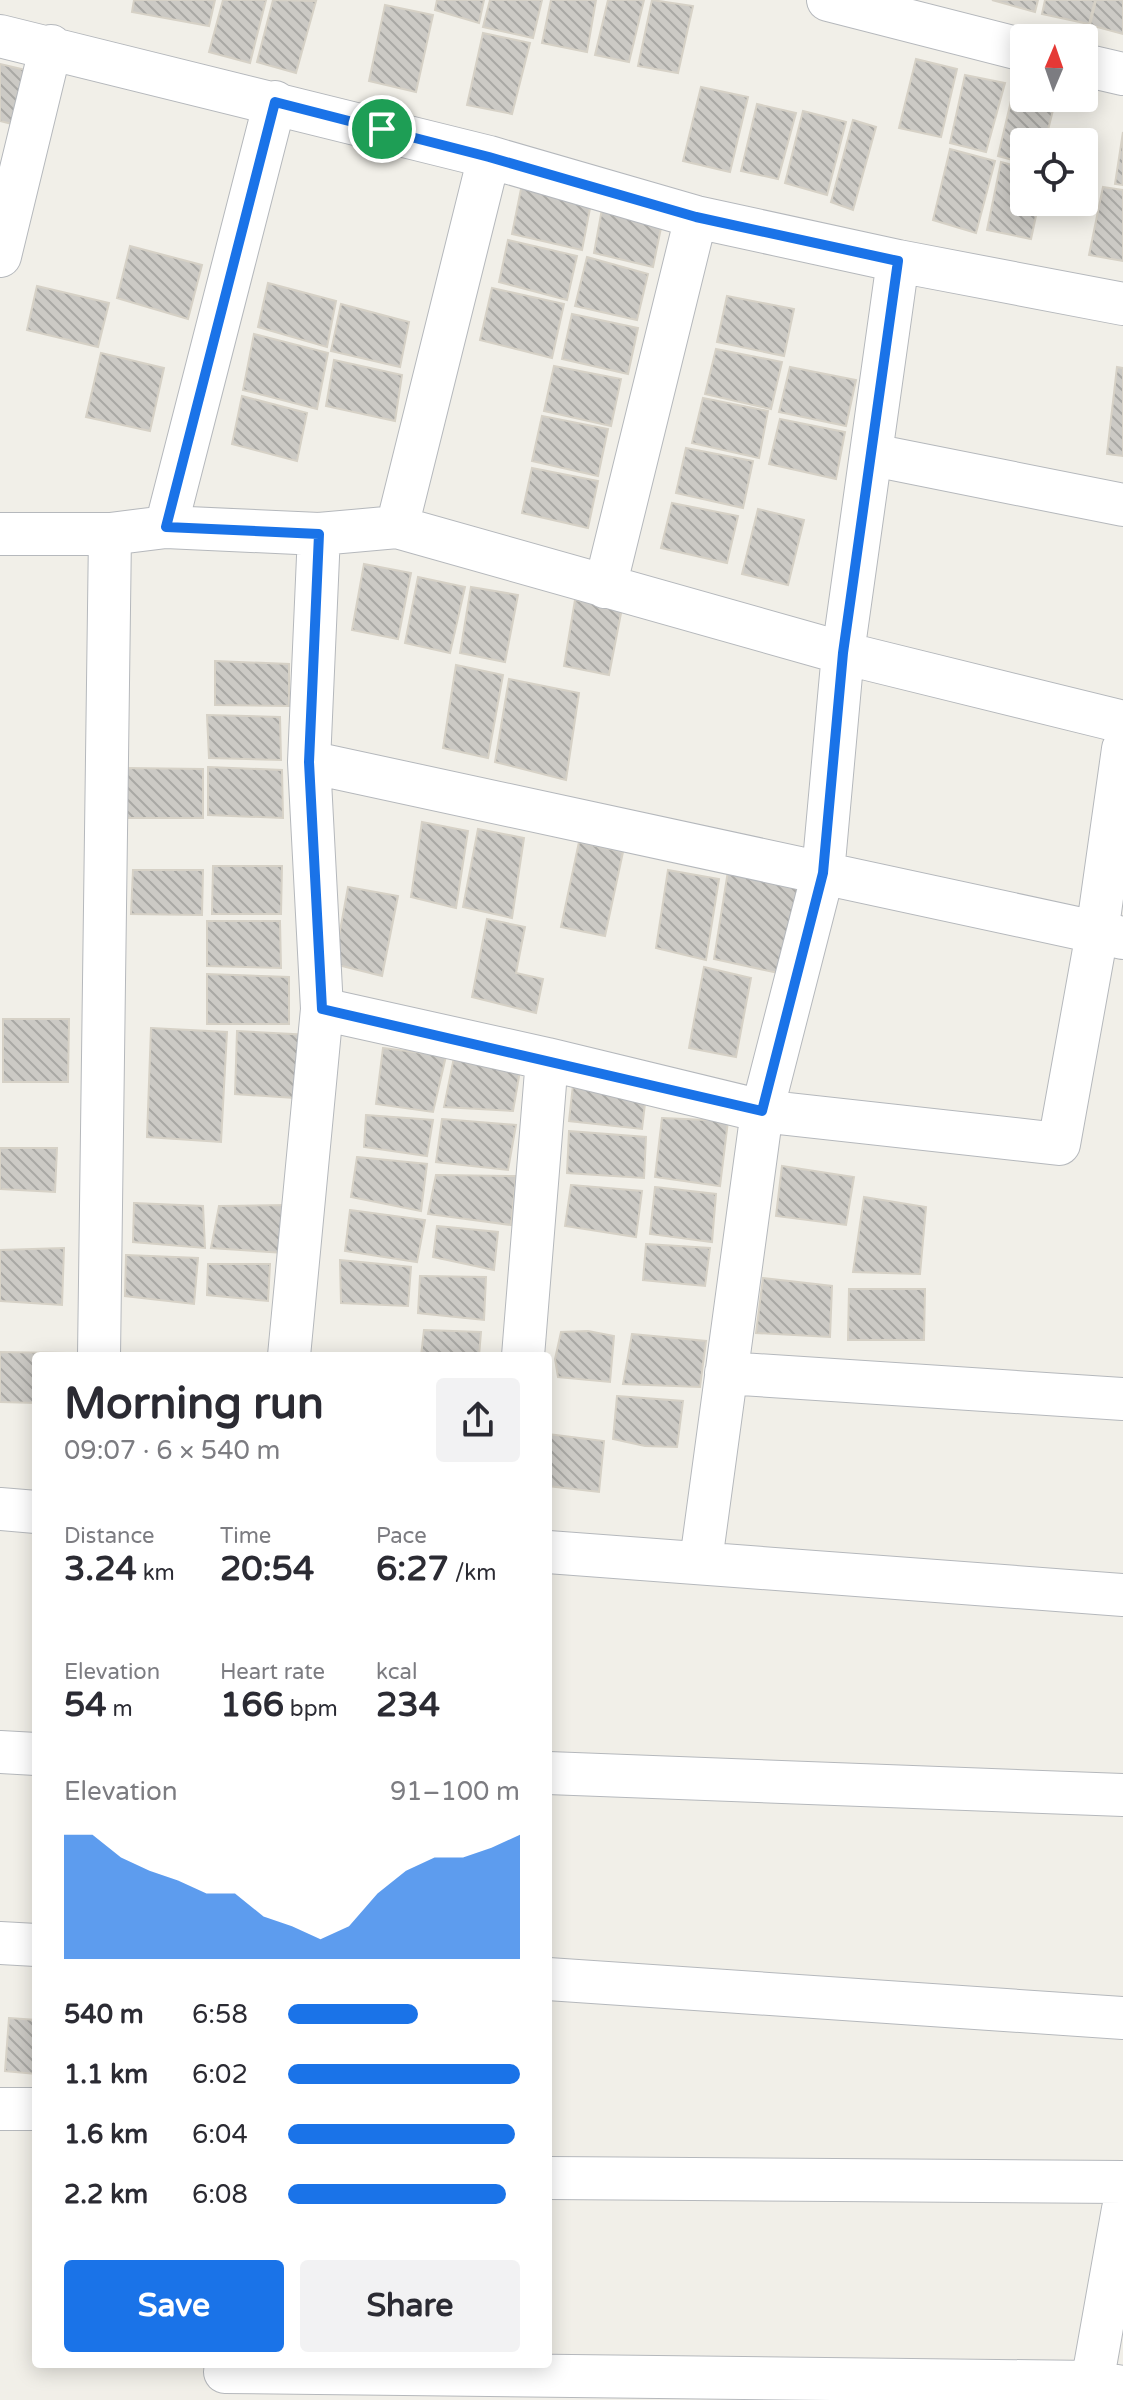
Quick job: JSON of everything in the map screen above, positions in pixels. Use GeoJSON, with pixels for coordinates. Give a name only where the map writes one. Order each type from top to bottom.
{"type":"FeatureCollection","features":[{"type":"Feature","properties":{"kind":"street"},"geometry":{"type":"LineString","coordinates":[[828,0],[899,9],[1010,45]]}},
{"type":"Feature","properties":{"kind":"street"},"geometry":{"type":"LineString","coordinates":[[0,36],[51,46],[489,157],[696,217],[898,261],[1123,304]]}},
{"type":"Feature","properties":{"kind":"street"},"geometry":{"type":"LineString","coordinates":[[0,256],[51,46]]}},
{"type":"Feature","properties":{"kind":"street"},"geometry":{"type":"LineString","coordinates":[[1098,68],[1123,74]]}},
{"type":"Feature","properties":{"kind":"street"},"geometry":{"type":"LineString","coordinates":[[166,527],[275,102]]}},
{"type":"Feature","properties":{"kind":"street"},"geometry":{"type":"LineString","coordinates":[[397,527],[489,157]]}},
{"type":"Feature","properties":{"kind":"street"},"geometry":{"type":"LineString","coordinates":[[605,587],[696,217]]}},
{"type":"Feature","properties":{"kind":"street"},"geometry":{"type":"LineString","coordinates":[[701,1561],[762,1111],[823,873],[843,653],[898,261]]}},
{"type":"Feature","properties":{"kind":"street"},"geometry":{"type":"LineString","coordinates":[[873,455],[1123,505]]}},
{"type":"Feature","properties":{"kind":"street"},"geometry":{"type":"LineString","coordinates":[[0,534],[110,534],[166,527],[319,534],[397,527],[843,653],[1123,722]]}},
{"type":"Feature","properties":{"kind":"street"},"geometry":{"type":"LineString","coordinates":[[99,1352],[110,534]]}},
{"type":"Feature","properties":{"kind":"street"},"geometry":{"type":"LineString","coordinates":[[289,1352],[322,1009],[309,762],[319,534]]}},
{"type":"Feature","properties":{"kind":"street"},"geometry":{"type":"LineString","coordinates":[[322,1009],[762,1111],[1059,1144],[1110,935],[1123,749]]}},
{"type":"Feature","properties":{"kind":"street"},"geometry":{"type":"LineString","coordinates":[[309,762],[1110,935]]}},
{"type":"Feature","properties":{"kind":"street"},"geometry":{"type":"LineString","coordinates":[[523,1352],[547,1059]]}},
{"type":"Feature","properties":{"kind":"street"},"geometry":{"type":"LineString","coordinates":[[726,1373],[1123,1399]]}},
{"type":"Feature","properties":{"kind":"street"},"geometry":{"type":"LineString","coordinates":[[0,1509],[32,1512]]}},
{"type":"Feature","properties":{"kind":"street"},"geometry":{"type":"LineString","coordinates":[[552,1552],[1123,1595]]}},
{"type":"Feature","properties":{"kind":"street"},"geometry":{"type":"LineString","coordinates":[[0,1752],[32,1754]]}},
{"type":"Feature","properties":{"kind":"street"},"geometry":{"type":"LineString","coordinates":[[552,1773],[1123,1795]]}},
{"type":"Feature","properties":{"kind":"street"},"geometry":{"type":"LineString","coordinates":[[0,1943],[32,1945]]}},
{"type":"Feature","properties":{"kind":"street"},"geometry":{"type":"LineString","coordinates":[[552,1979],[1123,2018]]}},
{"type":"Feature","properties":{"kind":"street"},"geometry":{"type":"LineString","coordinates":[[0,2109],[32,2109]]}},
{"type":"Feature","properties":{"kind":"street"},"geometry":{"type":"LineString","coordinates":[[552,2178],[1123,2182]]}},
{"type":"Feature","properties":{"kind":"street"},"geometry":{"type":"LineString","coordinates":[[225,2379],[1101,2390],[1123,2209]]}},
{"type":"Feature","properties":{"kind":"building"},"geometry":{"type":"Polygon","coordinates":[[[134,0],[215,0],[209,26],[132,12],[134,0]]]}},
{"type":"Feature","properties":{"kind":"building"},"geometry":{"type":"Polygon","coordinates":[[[223,0],[266,0],[250,63],[209,52],[223,0]]]}},
{"type":"Feature","properties":{"kind":"building"},"geometry":{"type":"Polygon","coordinates":[[[273,0],[316,1],[296,73],[257,62],[273,0]]]}},
{"type":"Feature","properties":{"kind":"building"},"geometry":{"type":"Polygon","coordinates":[[[437,0],[484,0],[479,23],[435,10],[437,0]]]}},
{"type":"Feature","properties":{"kind":"building"},"geometry":{"type":"Polygon","coordinates":[[[490,0],[542,0],[533,38],[483,27],[490,0]]]}},
{"type":"Feature","properties":{"kind":"building"},"geometry":{"type":"Polygon","coordinates":[[[551,0],[596,0],[587,52],[542,43],[551,0]]]}},
{"type":"Feature","properties":{"kind":"building"},"geometry":{"type":"Polygon","coordinates":[[[608,0],[644,0],[629,62],[595,55],[608,0]]]}},
{"type":"Feature","properties":{"kind":"building"},"geometry":{"type":"Polygon","coordinates":[[[652,0],[693,6],[678,73],[638,66],[652,0]]]}},
{"type":"Feature","properties":{"kind":"building"},"geometry":{"type":"Polygon","coordinates":[[[992,0],[1038,0],[1035,12],[992,0]]]}},
{"type":"Feature","properties":{"kind":"building"},"geometry":{"type":"Polygon","coordinates":[[[1045,0],[1095,0],[1089,24],[1042,14],[1045,0]]]}},
{"type":"Feature","properties":{"kind":"building"},"geometry":{"type":"Polygon","coordinates":[[[1096,0],[1123,0],[1123,34],[1090,24],[1096,0]]]}},
{"type":"Feature","properties":{"kind":"building"},"geometry":{"type":"Polygon","coordinates":[[[385,5],[433,15],[416,92],[369,81],[385,5]]]}},
{"type":"Feature","properties":{"kind":"building"},"geometry":{"type":"Polygon","coordinates":[[[483,33],[530,43],[512,114],[467,105],[483,33]]]}},
{"type":"Feature","properties":{"kind":"building"},"geometry":{"type":"Polygon","coordinates":[[[916,59],[957,69],[941,137],[899,128],[916,59]]]}},
{"type":"Feature","properties":{"kind":"building"},"geometry":{"type":"Polygon","coordinates":[[[0,64],[30,71],[16,125],[0,121],[0,64]]]}},
{"type":"Feature","properties":{"kind":"building"},"geometry":{"type":"Polygon","coordinates":[[[965,75],[1005,83],[986,152],[950,143],[965,75]]]}},
{"type":"Feature","properties":{"kind":"building"},"geometry":{"type":"Polygon","coordinates":[[[701,87],[748,97],[730,172],[683,161],[701,87]]]}},
{"type":"Feature","properties":{"kind":"building"},"geometry":{"type":"Polygon","coordinates":[[[757,104],[796,113],[778,179],[741,171],[757,104]]]}},
{"type":"Feature","properties":{"kind":"building"},"geometry":{"type":"Polygon","coordinates":[[[1010,105],[1010,112],[1052,112],[1048,128],[1010,128],[1010,159],[998,156],[1010,105]]]}},
{"type":"Feature","properties":{"kind":"building"},"geometry":{"type":"Polygon","coordinates":[[[803,111],[846,122],[827,195],[785,183],[803,111]]]}},
{"type":"Feature","properties":{"kind":"building"},"geometry":{"type":"Polygon","coordinates":[[[853,120],[876,127],[853,210],[831,202],[853,120]]]}},
{"type":"Feature","properties":{"kind":"building"},"geometry":{"type":"Polygon","coordinates":[[[1123,132],[1123,185],[1115,184],[1123,132]]]}},
{"type":"Feature","properties":{"kind":"building"},"geometry":{"type":"Polygon","coordinates":[[[950,149],[995,161],[976,233],[933,220],[950,149]]]}},
{"type":"Feature","properties":{"kind":"building"},"geometry":{"type":"Polygon","coordinates":[[[1001,162],[1010,164],[1010,216],[1036,216],[1031,239],[987,230],[1001,162]]]}},
{"type":"Feature","properties":{"kind":"building"},"geometry":{"type":"Polygon","coordinates":[[[522,184],[592,198],[582,250],[512,234],[522,184]]]}},
{"type":"Feature","properties":{"kind":"building"},"geometry":{"type":"Polygon","coordinates":[[[1103,187],[1123,190],[1123,261],[1089,255],[1103,187]]]}},
{"type":"Feature","properties":{"kind":"building"},"geometry":{"type":"Polygon","coordinates":[[[602,209],[662,223],[653,267],[594,253],[602,209]]]}},
{"type":"Feature","properties":{"kind":"building"},"geometry":{"type":"Polygon","coordinates":[[[508,240],[577,256],[567,300],[499,282],[508,240]]]}},
{"type":"Feature","properties":{"kind":"building"},"geometry":{"type":"Polygon","coordinates":[[[130,246],[202,265],[188,319],[117,298],[130,246]]]}},
{"type":"Feature","properties":{"kind":"building"},"geometry":{"type":"Polygon","coordinates":[[[587,257],[648,274],[637,320],[575,306],[587,257]]]}},
{"type":"Feature","properties":{"kind":"building"},"geometry":{"type":"Polygon","coordinates":[[[268,283],[336,301],[327,347],[258,327],[268,283]]]}},
{"type":"Feature","properties":{"kind":"building"},"geometry":{"type":"Polygon","coordinates":[[[37,286],[109,303],[98,347],[27,330],[37,286]]]}},
{"type":"Feature","properties":{"kind":"building"},"geometry":{"type":"Polygon","coordinates":[[[492,288],[564,304],[552,358],[480,340],[492,288]]]}},
{"type":"Feature","properties":{"kind":"building"},"geometry":{"type":"Polygon","coordinates":[[[727,296],[794,309],[784,356],[717,342],[727,296]]]}},
{"type":"Feature","properties":{"kind":"building"},"geometry":{"type":"Polygon","coordinates":[[[341,304],[409,322],[400,367],[331,351],[341,304]]]}},
{"type":"Feature","properties":{"kind":"building"},"geometry":{"type":"Polygon","coordinates":[[[572,314],[638,328],[628,374],[562,359],[572,314]]]}},
{"type":"Feature","properties":{"kind":"building"},"geometry":{"type":"Polygon","coordinates":[[[254,334],[328,353],[317,409],[243,390],[254,334]]]}},
{"type":"Feature","properties":{"kind":"building"},"geometry":{"type":"Polygon","coordinates":[[[716,349],[782,362],[771,409],[705,394],[716,349]]]}},
{"type":"Feature","properties":{"kind":"building"},"geometry":{"type":"Polygon","coordinates":[[[101,353],[164,368],[150,431],[86,417],[101,353]]]}},
{"type":"Feature","properties":{"kind":"building"},"geometry":{"type":"Polygon","coordinates":[[[334,360],[402,375],[395,421],[326,406],[334,360]]]}},
{"type":"Feature","properties":{"kind":"building"},"geometry":{"type":"Polygon","coordinates":[[[554,366],[621,379],[611,426],[544,411],[554,366]]]}},
{"type":"Feature","properties":{"kind":"building"},"geometry":{"type":"Polygon","coordinates":[[[790,367],[856,380],[846,426],[779,412],[790,367]]]}},
{"type":"Feature","properties":{"kind":"building"},"geometry":{"type":"Polygon","coordinates":[[[1117,367],[1123,368],[1123,456],[1107,454],[1117,367]]]}},
{"type":"Feature","properties":{"kind":"building"},"geometry":{"type":"Polygon","coordinates":[[[242,396],[307,413],[297,461],[232,444],[242,396]]]}},
{"type":"Feature","properties":{"kind":"building"},"geometry":{"type":"Polygon","coordinates":[[[703,398],[768,411],[759,458],[692,443],[703,398]]]}},
{"type":"Feature","properties":{"kind":"building"},"geometry":{"type":"Polygon","coordinates":[[[542,416],[608,429],[598,476],[532,461],[542,416]]]}},
{"type":"Feature","properties":{"kind":"building"},"geometry":{"type":"Polygon","coordinates":[[[780,419],[845,432],[836,479],[769,464],[780,419]]]}},
{"type":"Feature","properties":{"kind":"building"},"geometry":{"type":"Polygon","coordinates":[[[686,448],[753,461],[743,508],[676,493],[686,448]]]}},
{"type":"Feature","properties":{"kind":"building"},"geometry":{"type":"Polygon","coordinates":[[[532,468],[598,481],[588,528],[522,513],[532,468]]]}},
{"type":"Feature","properties":{"kind":"building"},"geometry":{"type":"Polygon","coordinates":[[[672,503],[738,516],[727,563],[661,548],[672,503]]]}},
{"type":"Feature","properties":{"kind":"building"},"geometry":{"type":"Polygon","coordinates":[[[758,509],[804,520],[788,585],[742,574],[758,509]]]}},
{"type":"Feature","properties":{"kind":"building"},"geometry":{"type":"Polygon","coordinates":[[[364,564],[411,573],[398,639],[352,630],[364,564]]]}},
{"type":"Feature","properties":{"kind":"building"},"geometry":{"type":"Polygon","coordinates":[[[418,577],[465,587],[450,653],[405,643],[418,577]]]}},
{"type":"Feature","properties":{"kind":"building"},"geometry":{"type":"Polygon","coordinates":[[[471,587],[518,595],[505,662],[460,653],[471,587]]]}},
{"type":"Feature","properties":{"kind":"building"},"geometry":{"type":"Polygon","coordinates":[[[575,600],[622,608],[609,675],[564,666],[575,600]]]}},
{"type":"Feature","properties":{"kind":"building"},"geometry":{"type":"Polygon","coordinates":[[[215,661],[289,664],[289,706],[215,705],[215,661]]]}},
{"type":"Feature","properties":{"kind":"building"},"geometry":{"type":"Polygon","coordinates":[[[456,665],[503,675],[488,758],[443,748],[456,665]]]}},
{"type":"Feature","properties":{"kind":"building"},"geometry":{"type":"Polygon","coordinates":[[[509,679],[579,693],[566,780],[495,762],[509,679]]]}},
{"type":"Feature","properties":{"kind":"building"},"geometry":{"type":"Polygon","coordinates":[[[207,715],[280,717],[281,760],[209,758],[207,715]]]}},
{"type":"Feature","properties":{"kind":"building"},"geometry":{"type":"Polygon","coordinates":[[[208,767],[282,770],[283,818],[208,815],[208,767]]]}},
{"type":"Feature","properties":{"kind":"building"},"geometry":{"type":"Polygon","coordinates":[[[125,768],[203,769],[203,818],[124,818],[125,768]]]}},
{"type":"Feature","properties":{"kind":"building"},"geometry":{"type":"Polygon","coordinates":[[[422,822],[468,831],[456,908],[411,897],[422,822]]]}},
{"type":"Feature","properties":{"kind":"building"},"geometry":{"type":"Polygon","coordinates":[[[478,829],[524,838],[512,918],[463,907],[478,829]]]}},
{"type":"Feature","properties":{"kind":"building"},"geometry":{"type":"Polygon","coordinates":[[[579,842],[623,852],[605,936],[561,927],[579,842]]]}},
{"type":"Feature","properties":{"kind":"building"},"geometry":{"type":"Polygon","coordinates":[[[213,866],[282,866],[281,914],[212,914],[213,866]]]}},
{"type":"Feature","properties":{"kind":"building"},"geometry":{"type":"Polygon","coordinates":[[[133,870],[203,870],[202,915],[131,914],[133,870]]]}},
{"type":"Feature","properties":{"kind":"building"},"geometry":{"type":"Polygon","coordinates":[[[668,870],[719,879],[706,960],[656,948],[668,870]]]}},
{"type":"Feature","properties":{"kind":"building"},"geometry":{"type":"Polygon","coordinates":[[[728,871],[799,885],[783,974],[714,959],[728,871]]]}},
{"type":"Feature","properties":{"kind":"building"},"geometry":{"type":"Polygon","coordinates":[[[348,887],[398,896],[382,976],[334,964],[348,887]]]}},
{"type":"Feature","properties":{"kind":"building"},"geometry":{"type":"Polygon","coordinates":[[[487,919],[525,927],[516,973],[543,979],[536,1013],[472,997],[487,919]]]}},
{"type":"Feature","properties":{"kind":"building"},"geometry":{"type":"Polygon","coordinates":[[[207,921],[280,921],[281,968],[207,966],[207,921]]]}},
{"type":"Feature","properties":{"kind":"building"},"geometry":{"type":"Polygon","coordinates":[[[704,967],[751,978],[736,1057],[689,1048],[704,967]]]}},
{"type":"Feature","properties":{"kind":"building"},"geometry":{"type":"Polygon","coordinates":[[[207,974],[289,977],[289,1024],[207,1024],[207,974]]]}},
{"type":"Feature","properties":{"kind":"building"},"geometry":{"type":"Polygon","coordinates":[[[3,1019],[69,1019],[68,1082],[3,1082],[3,1019]]]}},
{"type":"Feature","properties":{"kind":"building"},"geometry":{"type":"Polygon","coordinates":[[[151,1028],[227,1032],[221,1142],[147,1137],[151,1028]]]}},
{"type":"Feature","properties":{"kind":"building"},"geometry":{"type":"Polygon","coordinates":[[[237,1031],[311,1035],[309,1099],[235,1094],[237,1031]]]}},
{"type":"Feature","properties":{"kind":"building"},"geometry":{"type":"Polygon","coordinates":[[[383,1048],[446,1056],[433,1112],[376,1104],[383,1048]]]}},
{"type":"Feature","properties":{"kind":"building"},"geometry":{"type":"Polygon","coordinates":[[[454,1057],[521,1065],[513,1111],[444,1107],[454,1057]]]}},
{"type":"Feature","properties":{"kind":"building"},"geometry":{"type":"Polygon","coordinates":[[[573,1085],[646,1095],[642,1129],[569,1121],[573,1085]]]}},
{"type":"Feature","properties":{"kind":"building"},"geometry":{"type":"Polygon","coordinates":[[[366,1115],[433,1120],[427,1156],[364,1147],[366,1115]]]}},
{"type":"Feature","properties":{"kind":"building"},"geometry":{"type":"Polygon","coordinates":[[[662,1118],[728,1121],[720,1186],[655,1177],[662,1118]]]}},
{"type":"Feature","properties":{"kind":"building"},"geometry":{"type":"Polygon","coordinates":[[[442,1119],[516,1125],[508,1170],[436,1162],[442,1119]]]}},
{"type":"Feature","properties":{"kind":"building"},"geometry":{"type":"Polygon","coordinates":[[[569,1131],[646,1137],[644,1178],[567,1173],[569,1131]]]}},
{"type":"Feature","properties":{"kind":"building"},"geometry":{"type":"Polygon","coordinates":[[[0,1148],[57,1148],[55,1192],[0,1189],[0,1148]]]}},
{"type":"Feature","properties":{"kind":"building"},"geometry":{"type":"Polygon","coordinates":[[[357,1157],[427,1164],[421,1211],[351,1197],[357,1157]]]}},
{"type":"Feature","properties":{"kind":"building"},"geometry":{"type":"Polygon","coordinates":[[[782,1166],[854,1177],[846,1225],[776,1216],[782,1166]]]}},
{"type":"Feature","properties":{"kind":"building"},"geometry":{"type":"Polygon","coordinates":[[[436,1175],[516,1176],[511,1225],[428,1214],[436,1175]]]}},
{"type":"Feature","properties":{"kind":"building"},"geometry":{"type":"Polygon","coordinates":[[[571,1185],[642,1191],[636,1237],[565,1226],[571,1185]]]}},
{"type":"Feature","properties":{"kind":"building"},"geometry":{"type":"Polygon","coordinates":[[[655,1187],[716,1194],[712,1242],[650,1234],[655,1187]]]}},
{"type":"Feature","properties":{"kind":"building"},"geometry":{"type":"Polygon","coordinates":[[[864,1197],[926,1207],[920,1274],[853,1272],[864,1197]]]}},
{"type":"Feature","properties":{"kind":"building"},"geometry":{"type":"Polygon","coordinates":[[[134,1203],[203,1206],[205,1248],[133,1242],[134,1203]]]}},
{"type":"Feature","properties":{"kind":"building"},"geometry":{"type":"Polygon","coordinates":[[[288,1205],[284,1253],[211,1248],[219,1206],[288,1205]]]}},
{"type":"Feature","properties":{"kind":"building"},"geometry":{"type":"Polygon","coordinates":[[[350,1210],[425,1220],[417,1262],[345,1251],[350,1210]]]}},
{"type":"Feature","properties":{"kind":"building"},"geometry":{"type":"Polygon","coordinates":[[[437,1226],[498,1232],[494,1270],[433,1257],[437,1226]]]}},
{"type":"Feature","properties":{"kind":"building"},"geometry":{"type":"Polygon","coordinates":[[[646,1244],[710,1248],[705,1286],[643,1280],[646,1244]]]}},
{"type":"Feature","properties":{"kind":"building"},"geometry":{"type":"Polygon","coordinates":[[[64,1248],[62,1305],[0,1301],[0,1250],[64,1248]]]}},
{"type":"Feature","properties":{"kind":"building"},"geometry":{"type":"Polygon","coordinates":[[[126,1255],[198,1258],[194,1304],[125,1296],[126,1255]]]}},
{"type":"Feature","properties":{"kind":"building"},"geometry":{"type":"Polygon","coordinates":[[[340,1260],[411,1267],[408,1306],[341,1303],[340,1260]]]}},
{"type":"Feature","properties":{"kind":"building"},"geometry":{"type":"Polygon","coordinates":[[[208,1264],[270,1264],[268,1301],[207,1295],[208,1264]]]}},
{"type":"Feature","properties":{"kind":"building"},"geometry":{"type":"Polygon","coordinates":[[[420,1276],[486,1277],[484,1320],[418,1313],[420,1276]]]}},
{"type":"Feature","properties":{"kind":"building"},"geometry":{"type":"Polygon","coordinates":[[[763,1278],[832,1286],[830,1337],[756,1333],[763,1278]]]}},
{"type":"Feature","properties":{"kind":"building"},"geometry":{"type":"Polygon","coordinates":[[[849,1289],[925,1289],[924,1340],[848,1340],[849,1289]]]}},
{"type":"Feature","properties":{"kind":"building"},"geometry":{"type":"Polygon","coordinates":[[[424,1330],[481,1332],[479,1352],[421,1352],[424,1330]]]}},
{"type":"Feature","properties":{"kind":"building"},"geometry":{"type":"Polygon","coordinates":[[[588,1331],[614,1336],[610,1382],[558,1377],[555,1359],[561,1332],[588,1331]]]}},
{"type":"Feature","properties":{"kind":"building"},"geometry":{"type":"Polygon","coordinates":[[[632,1334],[706,1341],[700,1387],[623,1384],[632,1334]]]}},
{"type":"Feature","properties":{"kind":"building"},"geometry":{"type":"Polygon","coordinates":[[[0,1352],[32,1352],[32,1403],[0,1402],[0,1352]]]}},
{"type":"Feature","properties":{"kind":"building"},"geometry":{"type":"Polygon","coordinates":[[[617,1396],[683,1401],[677,1447],[645,1446],[613,1439],[617,1396]]]}},
{"type":"Feature","properties":{"kind":"building"},"geometry":{"type":"Polygon","coordinates":[[[552,1434],[604,1441],[599,1492],[552,1486],[552,1434]]]}},
{"type":"Feature","properties":{"kind":"building"},"geometry":{"type":"Polygon","coordinates":[[[9,2018],[32,2020],[32,2074],[5,2071],[9,2018]]]}},
{"type":"Feature","properties":{"kind":"route"},"geometry":{"type":"LineString","coordinates":[[275,102],[382,129],[696,217],[898,261],[843,653],[823,873],[762,1111],[322,1009],[309,762],[319,534],[166,527],[275,102]]}}]}
